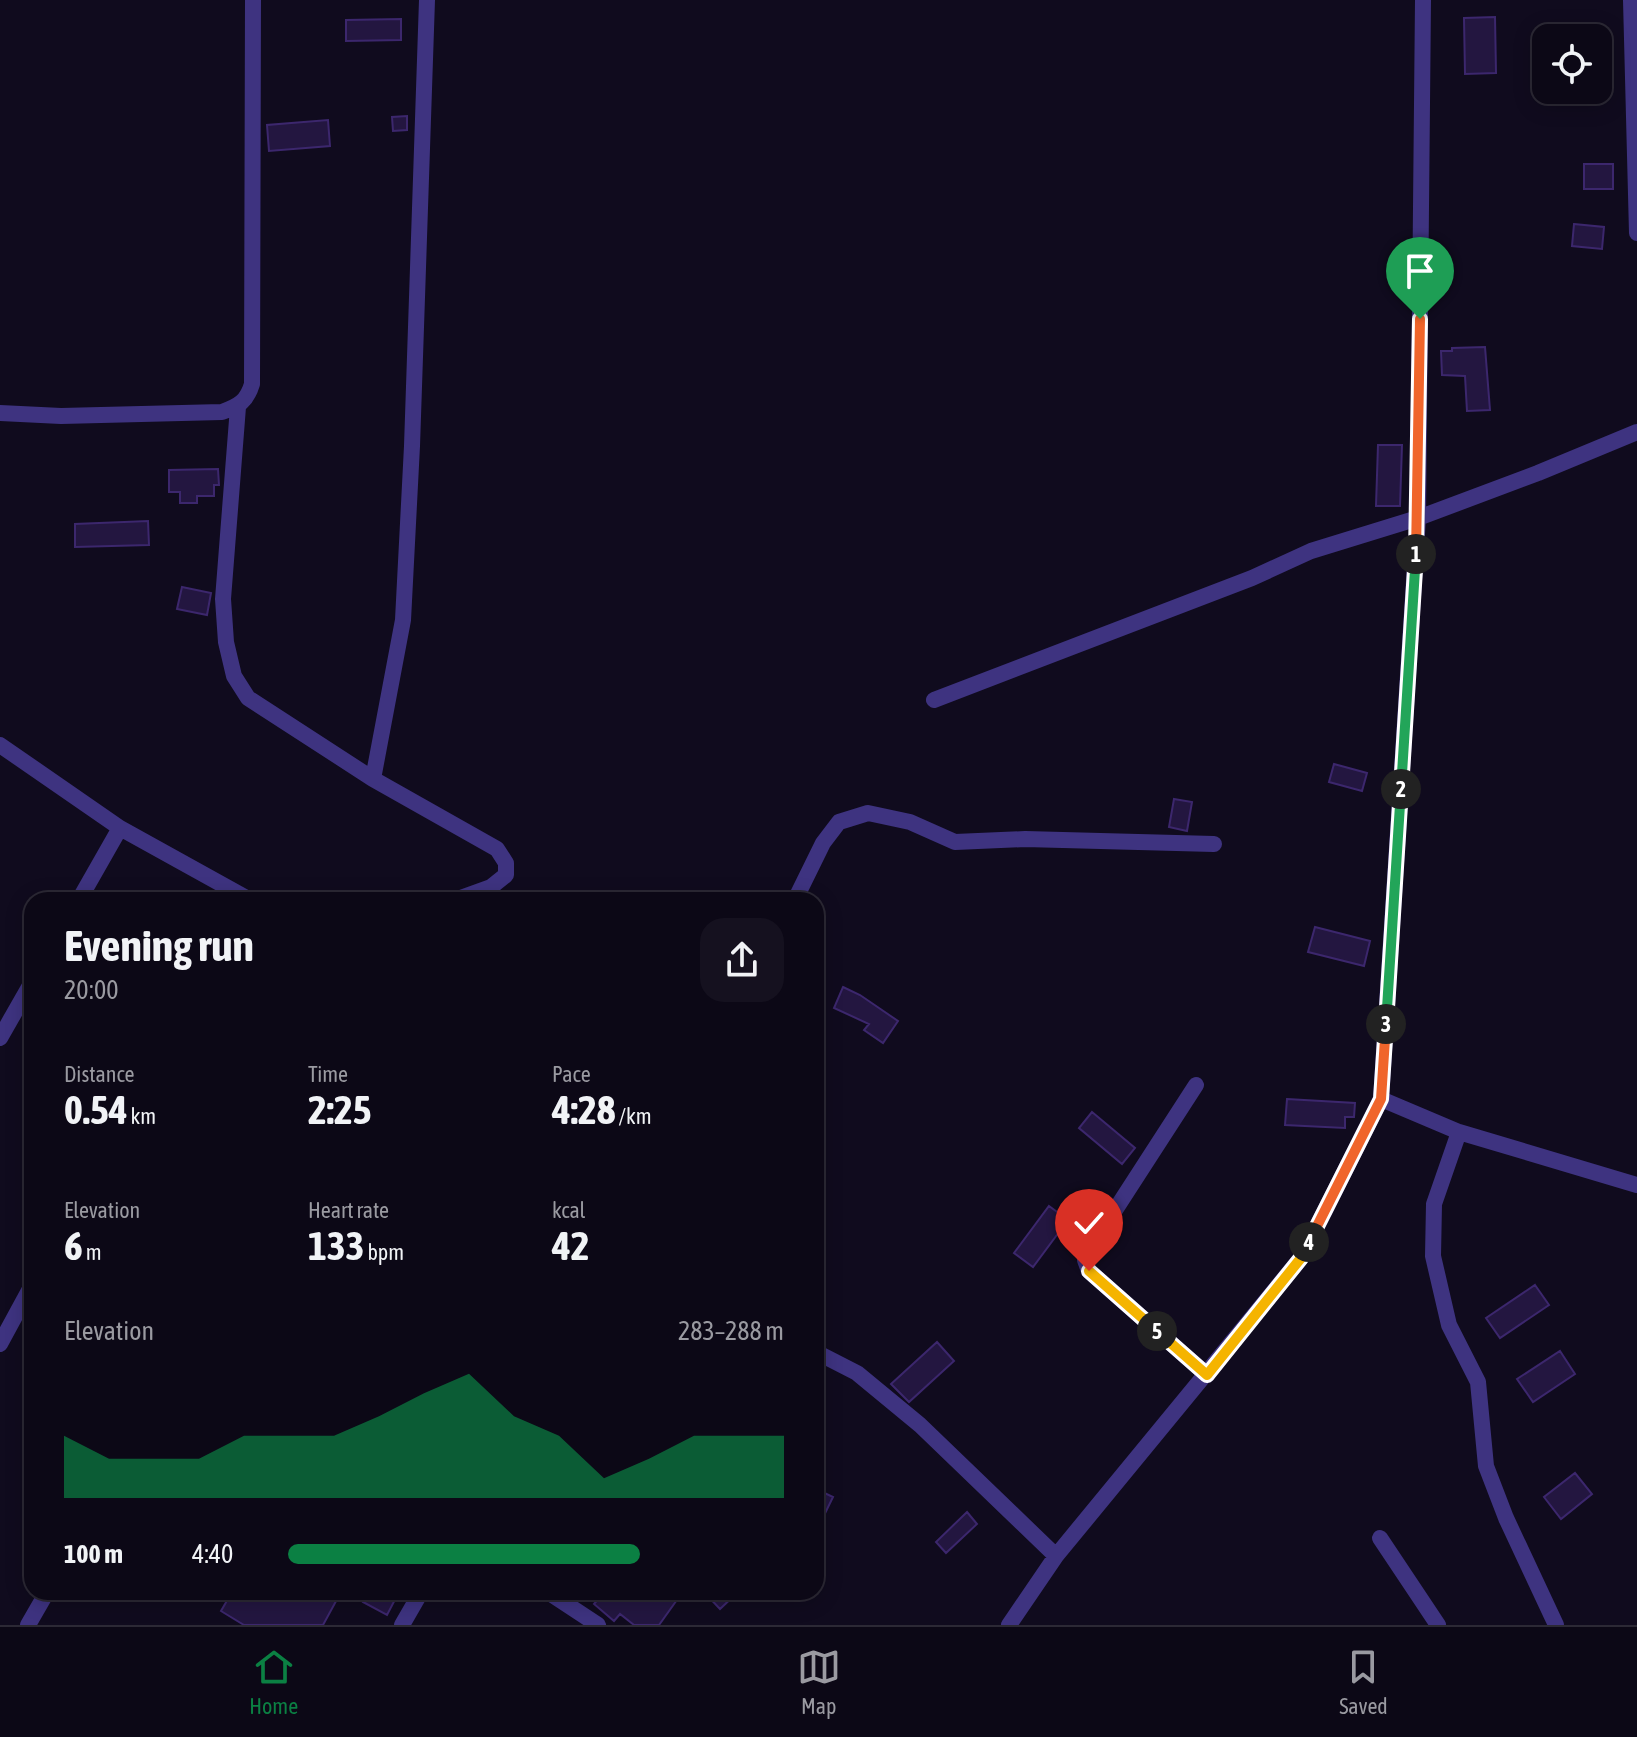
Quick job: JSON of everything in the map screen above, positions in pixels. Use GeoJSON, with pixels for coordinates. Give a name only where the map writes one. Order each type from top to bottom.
{"type":"FeatureCollection","features":[{"type":"Feature","properties":{"kind":"street"},"geometry":{"type":"LineString","coordinates":[[0,413],[222,412],[238,407],[248,397],[252,384],[253,0]]}},
{"type":"Feature","properties":{"kind":"street"},"geometry":{"type":"LineString","coordinates":[[373,779],[403,620],[427,0]]}},
{"type":"Feature","properties":{"kind":"street"},"geometry":{"type":"LineString","coordinates":[[1009,1625],[1056,1556],[1301,1258],[1381,1099],[1418,518],[1423,0]]}},
{"type":"Feature","properties":{"kind":"street"},"geometry":{"type":"LineString","coordinates":[[1631,0],[1637,233]]}},
{"type":"Feature","properties":{"kind":"street"},"geometry":{"type":"LineString","coordinates":[[238,407],[223,599],[226,642],[234,676],[248,698],[373,779],[497,849],[506,863],[506,875],[491,887],[477,892]]}},
{"type":"Feature","properties":{"kind":"street"},"geometry":{"type":"LineString","coordinates":[[934,700],[1252,578],[1311,551],[1418,518],[1637,432]]}},
{"type":"Feature","properties":{"kind":"street"},"geometry":{"type":"LineString","coordinates":[[0,745],[120,828],[236,892]]}},
{"type":"Feature","properties":{"kind":"street"},"geometry":{"type":"LineString","coordinates":[[799,892],[823,843],[839,822],[868,813],[910,822],[955,842],[1025,839],[1214,844]]}},
{"type":"Feature","properties":{"kind":"street"},"geometry":{"type":"LineString","coordinates":[[84,892],[120,828]]}},
{"type":"Feature","properties":{"kind":"street"},"geometry":{"type":"LineString","coordinates":[[0,1038],[24,996]]}},
{"type":"Feature","properties":{"kind":"street"},"geometry":{"type":"LineString","coordinates":[[1196,1085],[1085,1260],[1089,1271],[1207,1375]]}},
{"type":"Feature","properties":{"kind":"street"},"geometry":{"type":"LineString","coordinates":[[1381,1099],[1459,1132],[1637,1185]]}},
{"type":"Feature","properties":{"kind":"street"},"geometry":{"type":"LineString","coordinates":[[1459,1132],[1434,1204],[1433,1256],[1449,1325],[1478,1382],[1486,1466],[1506,1518],[1556,1625]]}},
{"type":"Feature","properties":{"kind":"street"},"geometry":{"type":"LineString","coordinates":[[0,1344],[24,1300]]}},
{"type":"Feature","properties":{"kind":"street"},"geometry":{"type":"LineString","coordinates":[[824,1356],[857,1373],[920,1425],[1056,1556]]}},
{"type":"Feature","properties":{"kind":"street"},"geometry":{"type":"LineString","coordinates":[[1380,1538],[1438,1625]]}},
{"type":"Feature","properties":{"kind":"street"},"geometry":{"type":"LineString","coordinates":[[28,1625],[42,1600]]}},
{"type":"Feature","properties":{"kind":"street"},"geometry":{"type":"LineString","coordinates":[[402,1625],[416,1600]]}},
{"type":"Feature","properties":{"kind":"street"},"geometry":{"type":"LineString","coordinates":[[560,1600],[598,1625]]}},
{"type":"Feature","properties":{"kind":"building"},"geometry":{"type":"Polygon","coordinates":[[[1495,17],[1496,73],[1465,74],[1464,18],[1495,17]]]}},
{"type":"Feature","properties":{"kind":"building"},"geometry":{"type":"Polygon","coordinates":[[[401,19],[401,40],[346,41],[346,20],[401,19]]]}},
{"type":"Feature","properties":{"kind":"building"},"geometry":{"type":"Polygon","coordinates":[[[407,116],[407,130],[393,131],[392,117],[407,116]]]}},
{"type":"Feature","properties":{"kind":"building"},"geometry":{"type":"Polygon","coordinates":[[[328,120],[330,146],[269,151],[267,125],[328,120]]]}},
{"type":"Feature","properties":{"kind":"building"},"geometry":{"type":"Polygon","coordinates":[[[1584,164],[1613,164],[1613,189],[1584,189],[1584,164]]]}},
{"type":"Feature","properties":{"kind":"building"},"geometry":{"type":"Polygon","coordinates":[[[1574,224],[1604,227],[1602,249],[1572,246],[1574,224]]]}},
{"type":"Feature","properties":{"kind":"building"},"geometry":{"type":"Polygon","coordinates":[[[1485,347],[1490,410],[1467,411],[1465,376],[1442,375],[1441,351],[1485,347]]]}},
{"type":"Feature","properties":{"kind":"building"},"geometry":{"type":"Polygon","coordinates":[[[1378,445],[1402,445],[1400,506],[1376,506],[1378,445]]]}},
{"type":"Feature","properties":{"kind":"building"},"geometry":{"type":"Polygon","coordinates":[[[218,469],[219,485],[214,485],[214,496],[197,496],[197,503],[180,503],[180,492],[169,492],[169,470],[218,469]]]}},
{"type":"Feature","properties":{"kind":"building"},"geometry":{"type":"Polygon","coordinates":[[[148,521],[149,545],[75,547],[75,524],[148,521]]]}},
{"type":"Feature","properties":{"kind":"building"},"geometry":{"type":"Polygon","coordinates":[[[182,587],[211,593],[207,615],[177,609],[182,587]]]}},
{"type":"Feature","properties":{"kind":"building"},"geometry":{"type":"Polygon","coordinates":[[[1334,764],[1367,773],[1362,791],[1329,782],[1334,764]]]}},
{"type":"Feature","properties":{"kind":"building"},"geometry":{"type":"Polygon","coordinates":[[[1174,799],[1192,802],[1187,831],[1169,827],[1174,799]]]}},
{"type":"Feature","properties":{"kind":"building"},"geometry":{"type":"Polygon","coordinates":[[[1315,927],[1370,941],[1364,966],[1308,952],[1315,927]]]}},
{"type":"Feature","properties":{"kind":"building"},"geometry":{"type":"Polygon","coordinates":[[[843,987],[898,1021],[883,1043],[864,1030],[869,1024],[834,1008],[843,987]]]}},
{"type":"Feature","properties":{"kind":"building"},"geometry":{"type":"Polygon","coordinates":[[[1287,1099],[1355,1103],[1354,1117],[1345,1117],[1345,1128],[1285,1125],[1287,1099]]]}},
{"type":"Feature","properties":{"kind":"building"},"geometry":{"type":"Polygon","coordinates":[[[1092,1112],[1135,1148],[1122,1164],[1079,1128],[1092,1112]]]}},
{"type":"Feature","properties":{"kind":"building"},"geometry":{"type":"Polygon","coordinates":[[[1049,1206],[1068,1220],[1033,1267],[1014,1253],[1049,1206]]]}},
{"type":"Feature","properties":{"kind":"building"},"geometry":{"type":"Polygon","coordinates":[[[1535,1285],[1549,1305],[1500,1338],[1486,1318],[1535,1285]]]}},
{"type":"Feature","properties":{"kind":"building"},"geometry":{"type":"Polygon","coordinates":[[[937,1342],[954,1361],[909,1402],[891,1384],[937,1342]]]}},
{"type":"Feature","properties":{"kind":"building"},"geometry":{"type":"Polygon","coordinates":[[[1560,1351],[1575,1374],[1533,1402],[1517,1379],[1560,1351]]]}},
{"type":"Feature","properties":{"kind":"building"},"geometry":{"type":"Polygon","coordinates":[[[1575,1473],[1592,1494],[1561,1519],[1544,1497],[1575,1473]]]}},
{"type":"Feature","properties":{"kind":"building"},"geometry":{"type":"Polygon","coordinates":[[[824,1493],[833,1497],[824,1516],[824,1493]]]}},
{"type":"Feature","properties":{"kind":"building"},"geometry":{"type":"Polygon","coordinates":[[[967,1512],[977,1524],[946,1553],[936,1542],[967,1512]]]}},
{"type":"Feature","properties":{"kind":"building"},"geometry":{"type":"Polygon","coordinates":[[[227,1600],[337,1600],[323,1625],[244,1625],[221,1611],[227,1600]]]}},
{"type":"Feature","properties":{"kind":"building"},"geometry":{"type":"Polygon","coordinates":[[[364,1600],[395,1600],[387,1615],[364,1600]]]}},
{"type":"Feature","properties":{"kind":"building"},"geometry":{"type":"Polygon","coordinates":[[[597,1600],[677,1600],[659,1625],[634,1625],[620,1614],[614,1621],[594,1604],[597,1600]]]}},
{"type":"Feature","properties":{"kind":"building"},"geometry":{"type":"Polygon","coordinates":[[[712,1600],[730,1600],[720,1609],[712,1600]]]}},
{"type":"Feature","properties":{"kind":"route"},"geometry":{"type":"LineString","coordinates":[[1089,1271],[1207,1375],[1301,1258],[1381,1099],[1418,518],[1420,319]]}}]}
